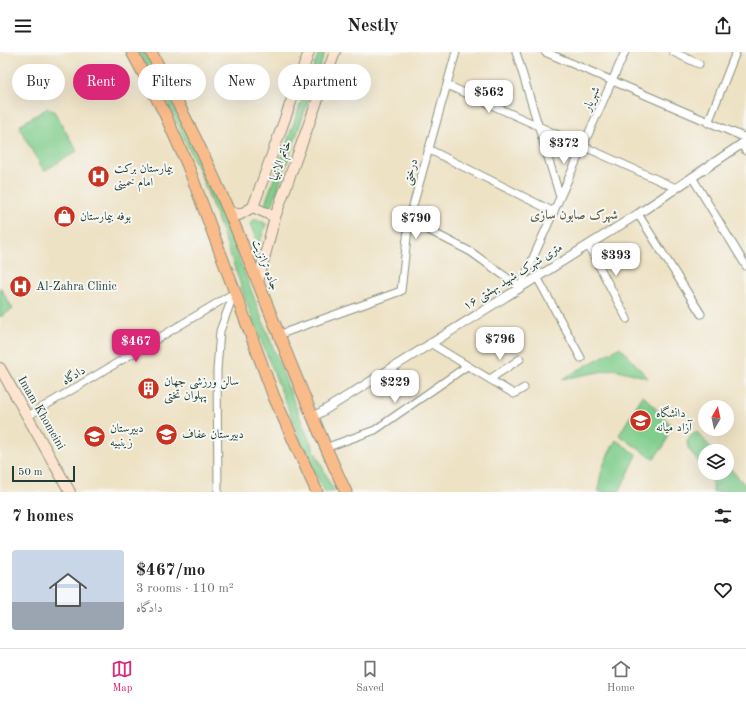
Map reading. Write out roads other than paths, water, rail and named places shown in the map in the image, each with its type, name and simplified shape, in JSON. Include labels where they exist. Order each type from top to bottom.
[{"type":"main road","points":[[132,52],[164,112],[188,166],[234,293],[274,397],[317,492]]},
{"type":"main road","name":"جاده ترانزیت","points":[[151,52],[182,109],[229,211],[312,418],[346,492]]},
{"type":"main road","name":"خاتم الانبیا","points":[[253,207],[309,52]]},
{"type":"main road","name":"خاتم الانبیا","points":[[258,282],[275,217],[336,52]]},
{"type":"main road","points":[[229,211],[239,215],[253,207],[275,217]]},
{"type":"main road","name":"Imam Khomeini","points":[[0,368],[3,380],[28,416],[70,492]]},
{"type":"street","name":"درختی","points":[[278,334],[401,291],[409,220],[456,52]]},
{"type":"street","points":[[516,52],[560,197]]},
{"type":"street","points":[[545,52],[708,123],[745,144]]},
{"type":"street","name":"شهریار","points":[[520,287],[625,52]]},
{"type":"street","points":[[673,52],[699,64]]},
{"type":"street","points":[[708,123],[736,52]]},
{"type":"street","points":[[447,85],[676,188]]},
{"type":"street","name":"۱۶ متری شهرک شهيد بهشتی","points":[[312,418],[638,214],[692,177],[745,144]]},
{"type":"street","points":[[428,149],[554,212]]},
{"type":"street","points":[[692,177],[746,266]]},
{"type":"street","points":[[638,214],[701,314]]},
{"type":"street","points":[[409,220],[471,252],[520,287]]},
{"type":"street","points":[[588,245],[627,319]]},
{"type":"street","points":[[536,277],[581,358]]},
{"type":"street","name":"دادگاه","points":[[28,416],[234,293]]},
{"type":"street","points":[[218,492],[217,370],[220,331],[234,293]]},
{"type":"street","points":[[430,344],[514,394],[524,388]]},
{"type":"street","points":[[490,379],[520,359]]},
{"type":"street","points":[[325,448],[375,430],[467,366]]},
{"type":"place","name":"بیمارستان برکت امام خمینی","points":[[99,176]]},
{"type":"place","name":"بوفه بیمارستان","points":[[64,217]]},
{"type":"place","name":"Al-Zahra Clinic","points":[[21,287]]},
{"type":"place","name":"سالن ورزشی جهان پهلوان تختی","points":[[148,389]]},
{"type":"place","name":"دانشگاه آزاد میانه","points":[[640,421]]},
{"type":"place","name":"دبیرستان عفاف","points":[[166,435]]},
{"type":"place","name":"دبیرستان زینبیه","points":[[94,436]]},
{"type":"district","name":"شهرک صابون سازی","points":[[574,215]]}]
